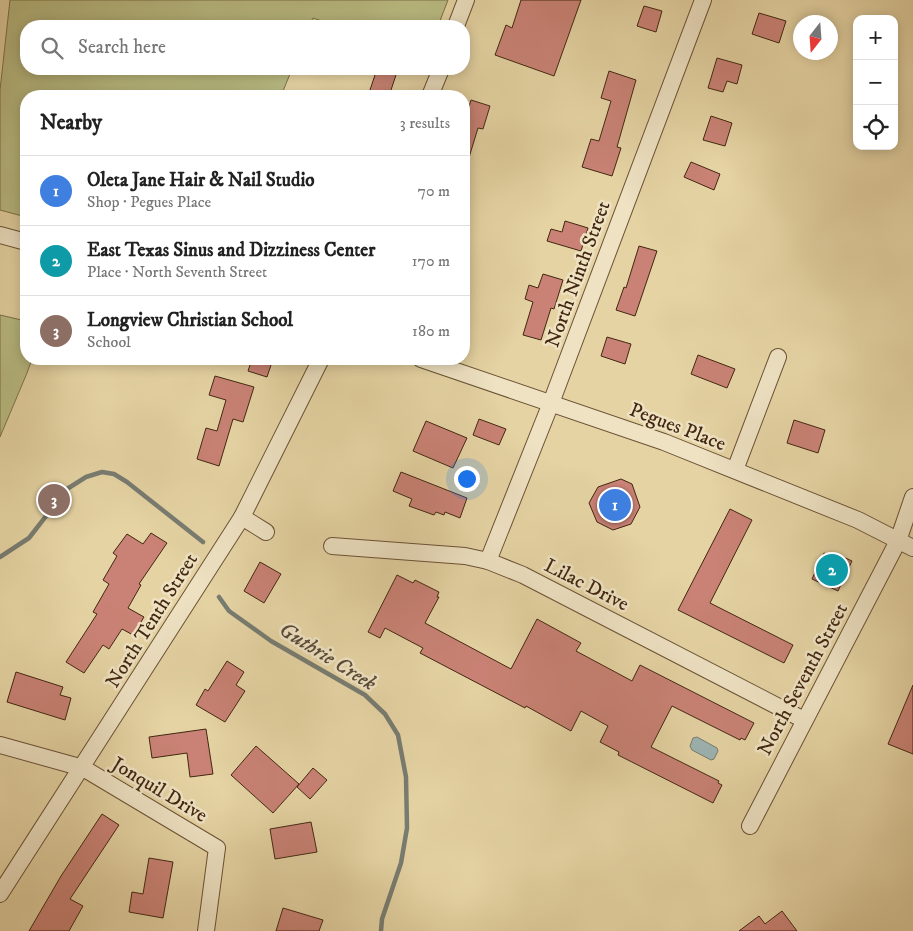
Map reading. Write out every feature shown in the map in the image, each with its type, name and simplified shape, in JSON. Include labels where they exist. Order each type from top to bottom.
[{"type":"street","points":[[458,20],[466,0]]},
{"type":"street","name":"North Ninth Street","points":[[488,561],[551,403],[703,0]]},
{"type":"street","points":[[432,90],[438,75]]},
{"type":"street","points":[[0,235],[20,240]]},
{"type":"street","points":[[734,470],[778,357]]},
{"type":"street","name":"North Tenth Street","points":[[0,894],[83,768],[242,518],[318,365]]},
{"type":"street","name":"Pegues Place","points":[[440,365],[664,442],[858,520],[906,544]]},
{"type":"street","name":"North Seventh Street","points":[[750,826],[804,720],[906,544],[913,497]]},
{"type":"street","points":[[242,518],[266,532]]},
{"type":"street","name":"Lilac Drive","points":[[332,546],[465,556],[488,561],[523,576],[804,720]]},
{"type":"street","name":"Jonquil Drive","points":[[0,746],[83,768],[217,848],[206,931]]},
{"type":"green space","points":[[10,0],[448,0],[440,20],[319,20],[313,18],[312,20],[20,20],[20,75],[290,75],[283,90],[20,90],[20,215],[0,210],[0,90]]},
{"type":"green space","points":[[0,315],[20,320],[20,365],[30,365],[0,437]]},
{"type":"water","points":[[697,737],[717,748],[718,751],[714,759],[711,760],[692,750],[690,746],[693,738]]},
{"type":"building","points":[[521,0],[581,0],[554,76],[495,55],[506,25],[512,28]]},
{"type":"building","points":[[644,6],[662,11],[656,32],[637,26]]},
{"type":"building","points":[[759,13],[786,21],[779,43],[752,34]]},
{"type":"building","points":[[717,58],[742,65],[737,84],[727,81],[723,92],[708,88]]},
{"type":"building","points":[[609,71],[636,80],[617,147],[621,148],[612,176],[582,167],[591,139],[599,141],[611,101],[601,98]]},
{"type":"building","points":[[375,75],[396,75],[391,90],[370,90]]},
{"type":"building","points":[[471,100],[490,106],[483,129],[478,128],[470,154]]},
{"type":"building","points":[[711,116],[732,123],[725,146],[703,140]]},
{"type":"building","points":[[691,162],[720,174],[714,190],[684,177]]},
{"type":"building","points":[[565,221],[588,228],[581,251],[547,241],[551,229],[562,232]]},
{"type":"building","points":[[639,246],[657,251],[635,316],[616,310],[624,287],[626,288]]},
{"type":"building","points":[[543,274],[563,280],[554,309],[551,308],[541,340],[523,335],[533,302],[525,299],[529,285],[538,288]]},
{"type":"building","points":[[607,337],[631,344],[625,364],[601,356]]},
{"type":"building","points":[[698,355],[735,369],[727,388],[691,374]]},
{"type":"building","points":[[250,365],[271,365],[267,377],[248,371]]},
{"type":"building","points":[[215,376],[254,387],[243,422],[233,419],[219,466],[197,459],[206,428],[217,431],[226,400],[209,395]]},
{"type":"building","points":[[479,419],[506,429],[499,445],[473,435]]},
{"type":"building","points":[[794,420],[825,430],[818,453],[787,443]]},
{"type":"building","points":[[426,421],[467,438],[453,468],[413,451]]},
{"type":"building","points":[[401,472],[467,498],[460,518],[445,512],[444,515],[436,512],[434,515],[409,506],[412,499],[393,491]]},
{"type":"building","points":[[621,479],[632,484],[640,507],[631,524],[613,530],[597,522],[589,503],[598,487]]},
{"type":"building","points":[[730,509],[752,520],[710,603],[793,645],[784,663],[678,610]]},
{"type":"building","points":[[151,533],[167,543],[139,584],[141,585],[128,608],[144,617],[133,635],[122,629],[109,649],[103,645],[84,673],[66,662],[97,614],[93,612],[109,584],[103,580],[117,556],[113,553],[127,534],[143,544]]},
{"type":"building","points":[[824,553],[833,557],[834,553],[852,561],[838,591],[812,579]]},
{"type":"building","points":[[260,562],[281,574],[264,603],[244,591]]},
{"type":"building","points":[[397,575],[413,583],[415,580],[439,592],[437,597],[439,597],[425,623],[511,669],[537,619],[581,643],[576,651],[632,681],[640,665],[754,723],[745,740],[741,738],[740,740],[672,706],[651,747],[719,781],[718,783],[722,785],[713,803],[618,755],[619,752],[600,742],[608,726],[581,711],[571,731],[526,706],[525,708],[420,653],[423,648],[385,628],[380,638],[368,632]]},
{"type":"building","points":[[227,661],[244,672],[236,685],[245,691],[225,722],[196,705],[205,689],[208,691]]},
{"type":"building","points":[[16,672],[63,687],[60,695],[71,698],[65,720],[7,702]]},
{"type":"building","points":[[913,685],[913,754],[888,744]]},
{"type":"building","points":[[206,729],[213,774],[190,777],[187,753],[152,758],[149,737]]},
{"type":"building","points":[[256,746],[299,784],[273,813],[231,775]]},
{"type":"building","points":[[313,768],[327,780],[310,799],[297,787]]},
{"type":"building","points":[[102,814],[119,825],[70,899],[83,906],[69,931],[29,931],[61,876]]},
{"type":"building","points":[[311,822],[317,852],[275,859],[270,829]]},
{"type":"building","points":[[149,858],[173,862],[163,918],[129,912],[132,892],[143,894]]},
{"type":"building","points":[[283,908],[323,920],[319,931],[276,931]]},
{"type":"building","points":[[782,911],[797,931],[739,931],[759,916],[765,924]]},
{"type":"waterway","points":[[0,557],[29,538],[67,489],[86,477],[102,472],[114,474],[127,482],[203,542]]},
{"type":"waterway","name":"Guthrie Creek","points":[[219,597],[229,611],[271,641],[365,695],[385,714],[398,735],[406,777],[407,828],[401,863],[382,919],[381,931]]},
{"type":"place","name":"Longview Christian School","points":[[54,500]]},
{"type":"place","name":"Oleta Jane Hair & Nail Studio","points":[[615,505]]},
{"type":"place","name":"East Texas Sinus and Dizziness Center","points":[[832,570]]}]
